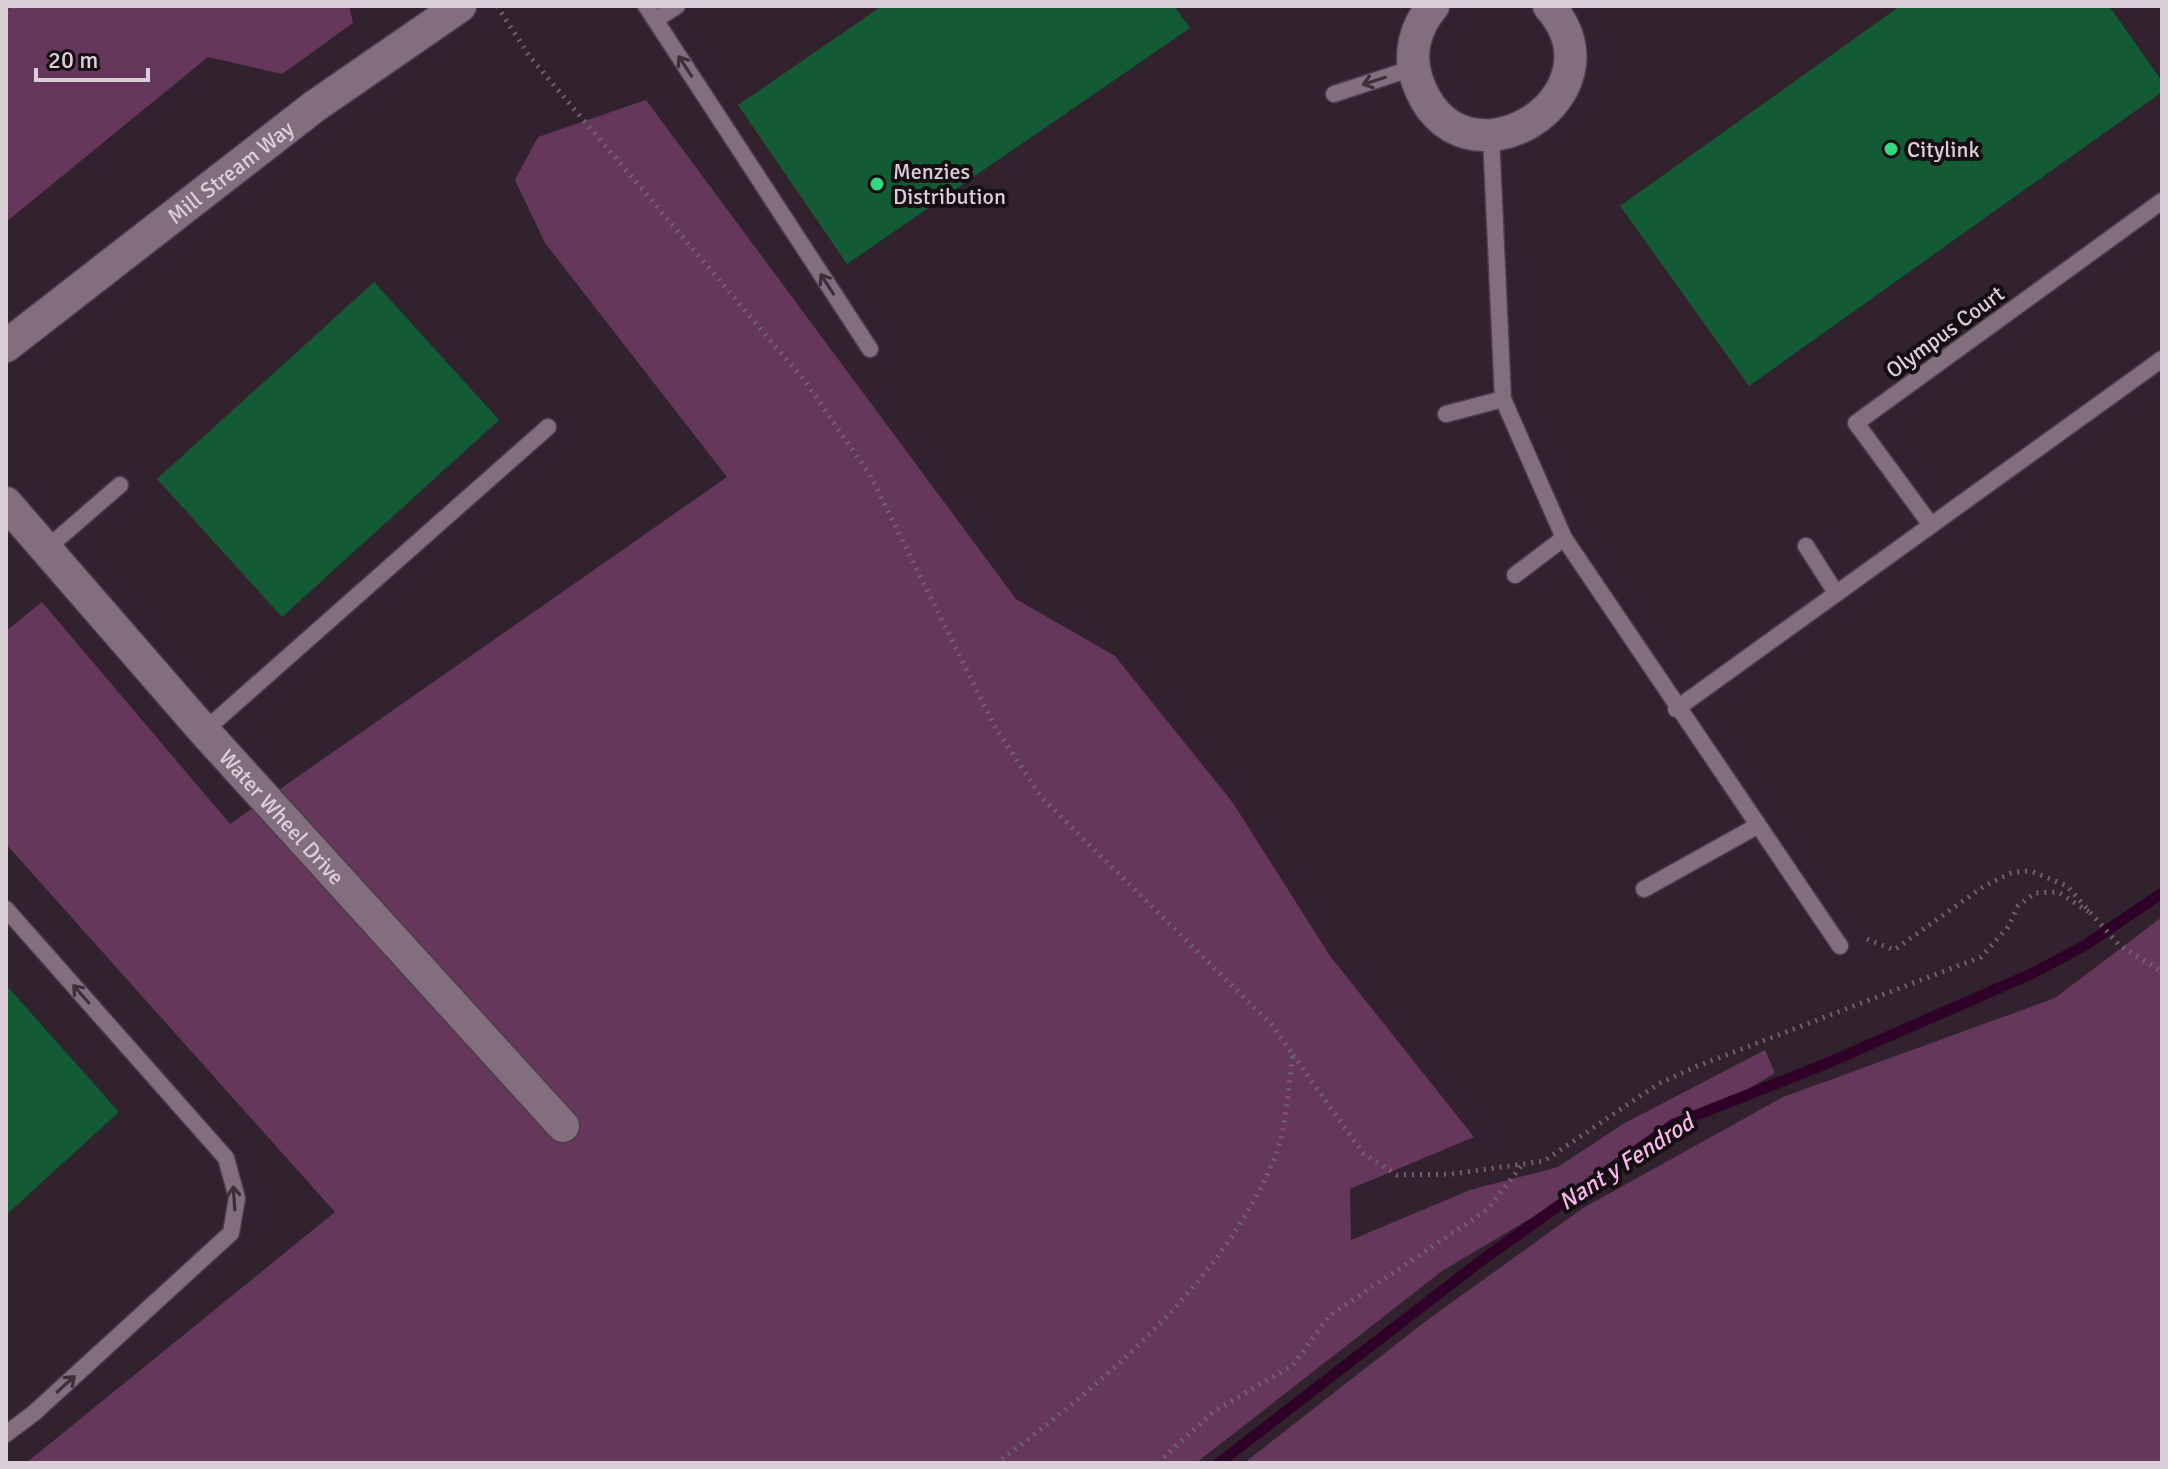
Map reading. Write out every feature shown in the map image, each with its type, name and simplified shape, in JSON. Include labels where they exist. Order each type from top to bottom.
[{"type":"street","name":"Mill Stream Way","points":[[6,346],[315,106],[460,6]]},
{"type":"street","points":[[1433,6],[1423,18],[1414,41],[1413,68],[1422,95],[1439,117],[1464,131],[1491,136],[1519,130],[1542,117],[1563,87],[1568,69],[1567,42],[1549,6]]},
{"type":"street","name":"Water Wheel Drive","points":[[6,503],[204,731],[563,1126]]},
{"type":"lane","points":[[677,6],[651,13],[870,349]]},
{"type":"lane","points":[[1334,94],[1413,68]]},
{"type":"lane","points":[[1491,136],[1501,283],[1503,399],[1564,538],[1676,709],[1840,946]]},
{"type":"lane","name":"Olympus Court","points":[[1931,525],[1856,423],[2162,201]]},
{"type":"lane","points":[[1676,709],[2162,359]]},
{"type":"lane","points":[[1446,414],[1503,399]]},
{"type":"lane","points":[[204,731],[548,427]]},
{"type":"lane","points":[[46,549],[120,485]]},
{"type":"lane","points":[[1515,575],[1564,538]]},
{"type":"lane","points":[[1806,546],[1836,593]]},
{"type":"lane","points":[[1644,889],[1757,826]]},
{"type":"lane","points":[[6,909],[226,1158],[237,1198],[231,1233],[34,1413],[6,1434]]},
{"type":"path","points":[[6,13],[13,6]]},
{"type":"path","points":[[497,6],[530,57],[804,380],[870,475],[996,729],[1043,799],[1272,1025],[1363,1153],[1397,1175],[1452,1174],[1544,1161],[1658,1084],[1981,957],[2008,927],[2018,906],[2035,893],[2058,892],[2089,912]]},
{"type":"path","points":[[1840,946],[1860,936],[1894,950],[1984,886],[2013,872],[2031,871],[2067,886],[2119,945],[2162,972]]},
{"type":"path","points":[[997,1463],[1055,1419],[1171,1311],[1237,1233],[1276,1154],[1293,1055]]},
{"type":"path","points":[[1158,1463],[1213,1412],[1293,1365],[1329,1316],[1488,1209],[1523,1164]]},
{"type":"shaded area","points":[[6,6],[349,6],[353,23],[282,74],[208,57],[6,222]]},
{"type":"shaded area","points":[[646,100],[1016,599],[1115,656],[1233,803],[1330,956],[1474,1137],[1350,1189],[1351,1240],[1470,1190],[1558,1167],[1623,1124],[1765,1050],[1775,1073],[1442,1271],[1196,1463],[26,1463],[335,1212],[6,844],[6,631],[42,602],[230,824],[727,477],[545,243],[515,180],[538,137]]},
{"type":"shaded area","points":[[2162,917],[2162,1463],[1244,1463],[1426,1321],[1583,1208],[1783,1097],[2055,998]]},
{"type":"building","name":"Menzies Distribution","points":[[882,6],[1174,6],[1190,28],[847,264],[738,105]]},
{"type":"building","name":"Citylink","points":[[1900,6],[2109,6],[2162,81],[2162,92],[1749,386],[1620,206]]},
{"type":"building","points":[[374,282],[499,420],[282,617],[157,479]]},
{"type":"building","points":[[6,985],[119,1112],[6,1215]]},
{"type":"waterway","name":"Nant y Fendrod","points":[[1219,1463],[1486,1257],[1674,1124],[1823,1065],[2031,974],[2084,946],[2162,893]]},
{"type":"place","name":"Citylink","points":[[1891,149]]},
{"type":"place","name":"Menzies Distribution","points":[[877,184]]}]
